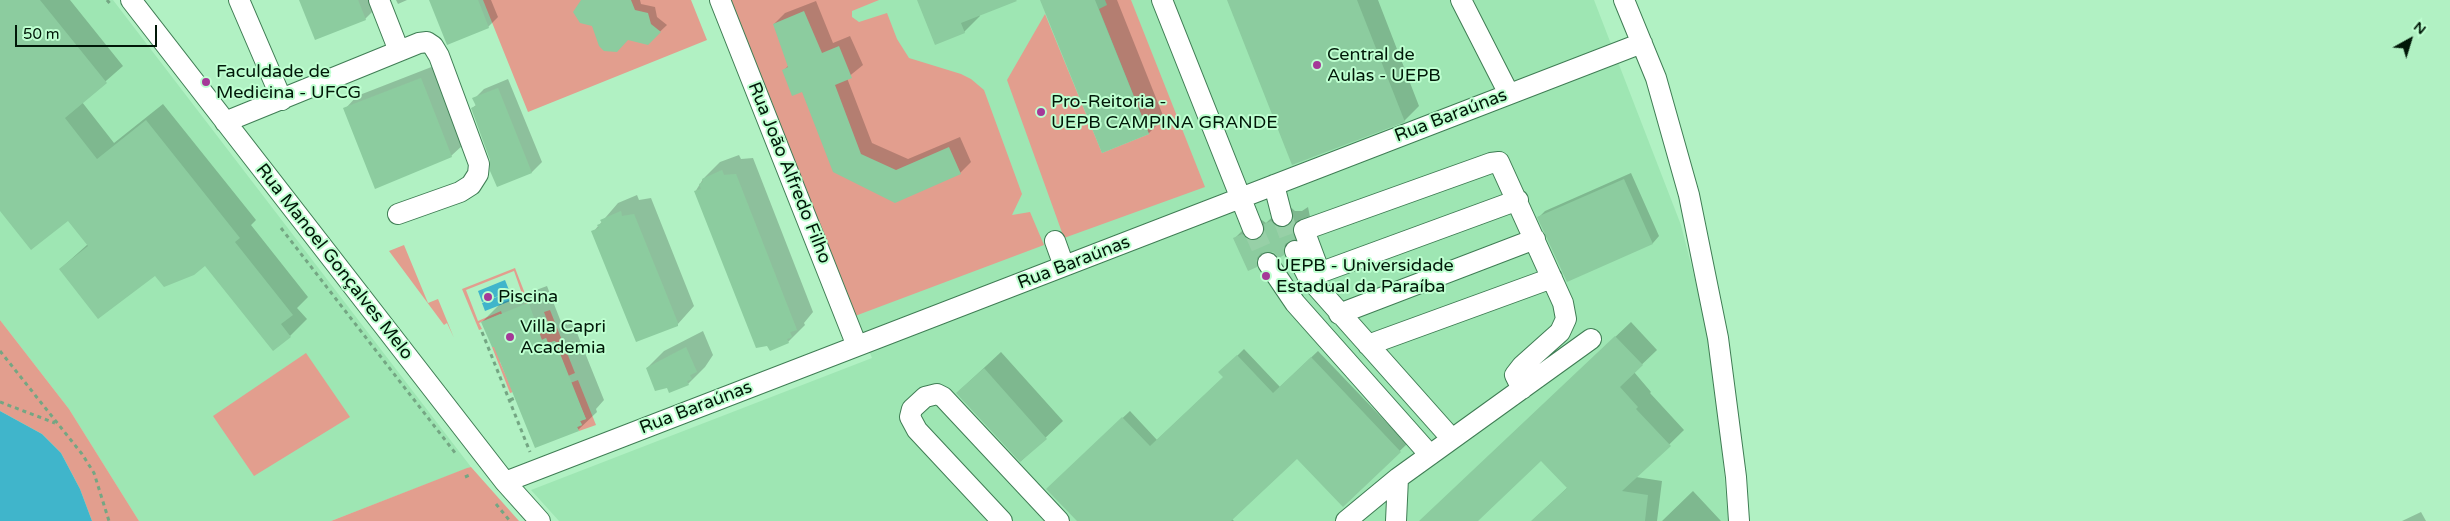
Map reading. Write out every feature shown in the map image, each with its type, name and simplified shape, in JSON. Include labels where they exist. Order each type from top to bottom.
[{"type":"street","name":"Rua Manoel Gonçalves Melo","points":[[131,0],[505,482],[540,521]]},
{"type":"street","points":[[239,0],[282,100]]},
{"type":"street","points":[[379,0],[399,51]]},
{"type":"street","name":"Rua João Alfredo Filho","points":[[720,0],[857,346]]},
{"type":"street","points":[[1162,0],[1239,198],[1253,229]]},
{"type":"street","points":[[1461,0],[1509,94]]},
{"type":"street","points":[[1624,0],[1656,78],[1689,195],[1718,338],[1736,477],[1739,521]]},
{"type":"street","points":[[225,122],[419,43],[427,42],[433,46],[439,56],[479,164],[478,174],[471,185],[460,192],[398,214]]},
{"type":"street","name":"Rua Baraúnas","points":[[505,482],[1642,43]]},
{"type":"street","points":[[1314,275],[1304,230],[1497,161],[1502,163],[1563,303],[1566,319],[1560,332],[1522,366],[1515,375],[1522,389]]},
{"type":"street","points":[[1274,185],[1282,216]]},
{"type":"street","points":[[1314,275],[1518,200]]},
{"type":"street","points":[[1339,314],[1535,240]]},
{"type":"street","points":[[1055,241],[1064,266]]},
{"type":"street","points":[[1430,455],[1295,303],[1269,266],[1296,253],[1314,275],[1339,314],[1452,439]]},
{"type":"street","points":[[1368,345],[1552,278]]},
{"type":"street","points":[[1346,521],[1398,478],[1591,339]]},
{"type":"street","points":[[1002,521],[917,430],[910,417],[912,409],[925,397],[937,394],[943,397],[1059,521]]},
{"type":"street","points":[[1396,521],[1398,478]]},
{"type":"path","points":[[482,332],[532,457]]},
{"type":"path","points":[[0,350],[82,454],[94,474],[109,521]]},
{"type":"path","points":[[510,400],[515,398]]},
{"type":"path","points":[[0,402],[57,424]]},
{"type":"path","points":[[465,477],[472,474]]},
{"type":"shaded area","points":[[0,0],[113,0],[471,467],[331,521],[139,521],[69,409],[0,320]]},
{"type":"shaded area","points":[[483,0],[691,0],[707,40],[528,112]]},
{"type":"shaded area","name":"UEPB - Universidade Estadual da Paraíba","points":[[726,0],[1594,0],[1681,225],[1714,354],[1728,521],[559,521],[531,490],[872,358]]},
{"type":"shaded area","points":[[726,0],[879,0],[852,11],[852,17],[859,22],[887,13],[897,39],[909,58],[961,74],[971,79],[984,90],[1022,194],[1012,215],[1030,212],[1044,245],[855,316]]},
{"type":"shaded area","points":[[1105,0],[1131,0],[1205,187],[1064,238],[1007,80],[1045,14],[1102,153],[1149,134],[1099,9],[1107,5]]},
{"type":"shaded area","points":[[404,245],[428,303],[438,299],[454,338],[447,323],[444,325],[389,251]]},
{"type":"shaded area","points":[[515,268],[529,304],[526,305],[514,271],[466,290],[478,321],[501,311],[504,320],[500,314],[479,323],[482,329],[479,330],[462,289]]},
{"type":"shaded area","points":[[550,310],[575,373],[568,376],[555,341],[548,343],[546,338],[500,362],[513,392],[510,393],[492,347],[503,343],[505,347],[550,328],[544,312]]},
{"type":"shaded area","points":[[0,320],[69,409],[139,521],[92,521],[80,489],[61,453],[42,434],[0,411]]},
{"type":"shaded area","points":[[306,353],[350,417],[254,476],[213,416]]},
{"type":"shaded area","points":[[578,380],[596,425],[579,431],[577,427],[582,425],[580,421],[586,419],[570,383]]},
{"type":"shaded area","points":[[471,467],[519,521],[331,521],[467,468]]},
{"type":"water","name":"Piscina","points":[[505,280],[513,300],[485,311],[482,303],[504,294],[482,302],[478,291]]},
{"type":"water","points":[[0,411],[42,434],[61,453],[80,489],[92,521],[0,521]]},
{"type":"building","points":[[0,0],[40,0],[107,83],[65,118],[97,159],[146,120],[240,238],[235,242],[293,315],[281,324],[291,337],[273,351],[205,266],[194,275],[164,287],[155,276],[98,319],[59,269],[88,246],[68,221],[31,250],[0,211]]},
{"type":"building","points":[[299,0],[358,0],[366,20],[315,40]]},
{"type":"building","points":[[429,0],[478,0],[489,28],[447,45]]},
{"type":"building","points":[[581,0],[631,0],[635,10],[648,13],[651,24],[661,32],[648,45],[628,40],[617,52],[604,51],[599,46],[592,26],[580,23],[573,12]]},
{"type":"building","points":[[917,0],[1017,1],[961,23],[965,33],[935,45]]},
{"type":"building","points":[[1040,0],[1095,0],[1149,134],[1102,153]]},
{"type":"building","name":"Central de Aulas - UEPB","points":[[1227,0],[1357,0],[1405,122],[1292,165]]},
{"type":"building","points":[[804,11],[822,53],[839,46],[852,78],[835,85],[861,154],[896,170],[949,147],[961,174],[895,203],[833,172],[802,92],[792,96],[782,70],[788,67],[773,24]]},
{"type":"building","points":[[421,78],[452,157],[375,189],[343,108]]},
{"type":"building","points":[[498,88],[532,173],[497,187],[490,171],[490,160],[471,108],[476,106],[472,98]]},
{"type":"building","points":[[722,170],[724,175],[736,174],[797,330],[790,332],[792,337],[787,339],[789,343],[770,351],[767,346],[756,348],[694,191],[701,189],[699,184],[703,182],[702,179]]},
{"type":"building","points":[[1624,179],[1653,244],[1567,282],[1537,217]]},
{"type":"building","points":[[621,211],[622,216],[634,214],[678,323],[678,326],[636,342],[591,231],[599,228],[597,225],[602,223],[600,220]]},
{"type":"building","points":[[1271,221],[1279,228],[1285,227],[1292,222],[1295,239],[1285,244],[1284,255],[1279,258],[1273,252],[1261,253],[1257,258],[1257,267],[1248,271],[1233,238],[1242,234],[1251,241],[1258,240],[1265,231],[1264,224]]},
{"type":"building","points":[[529,304],[542,340],[546,338],[548,343],[555,341],[586,419],[580,421],[582,425],[577,427],[579,431],[535,448],[494,347],[492,347],[481,322]]},
{"type":"building","points":[[1615,336],[1643,365],[1620,387],[1638,407],[1636,409],[1671,446],[1622,491],[1648,495],[1645,521],[1531,521],[1567,488],[1541,461],[1478,521],[1419,521]]},
{"type":"building","points":[[686,347],[697,372],[690,375],[692,379],[687,381],[689,385],[669,393],[667,388],[655,391],[646,368]]},
{"type":"building","points":[[1237,355],[1273,393],[1311,357],[1401,452],[1343,507],[1297,459],[1231,521],[1077,521],[1046,489],[1122,417],[1150,446],[1223,377],[1218,372]]},
{"type":"building","points":[[984,368],[1047,439],[1020,462],[956,393]]},
{"type":"tunnel","points":[[1282,216],[1295,251]]},
{"type":"tunnel","points":[[1253,229],[1268,263]]},
{"type":"place","name":"Central de Aulas - UEPB","points":[[1317,65]]},
{"type":"place","name":"Faculdade de Medicina - UFCG","points":[[206,82]]},
{"type":"place","name":"Pro-Reitoria - UEPB CAMPINA GRANDE","points":[[1041,112]]},
{"type":"place","name":"UEPB - Universidade Estadual da Paraíba","points":[[1266,276]]},
{"type":"place","name":"Piscina","points":[[488,297]]},
{"type":"place","name":"Villa Capri Academia","points":[[510,337]]}]
